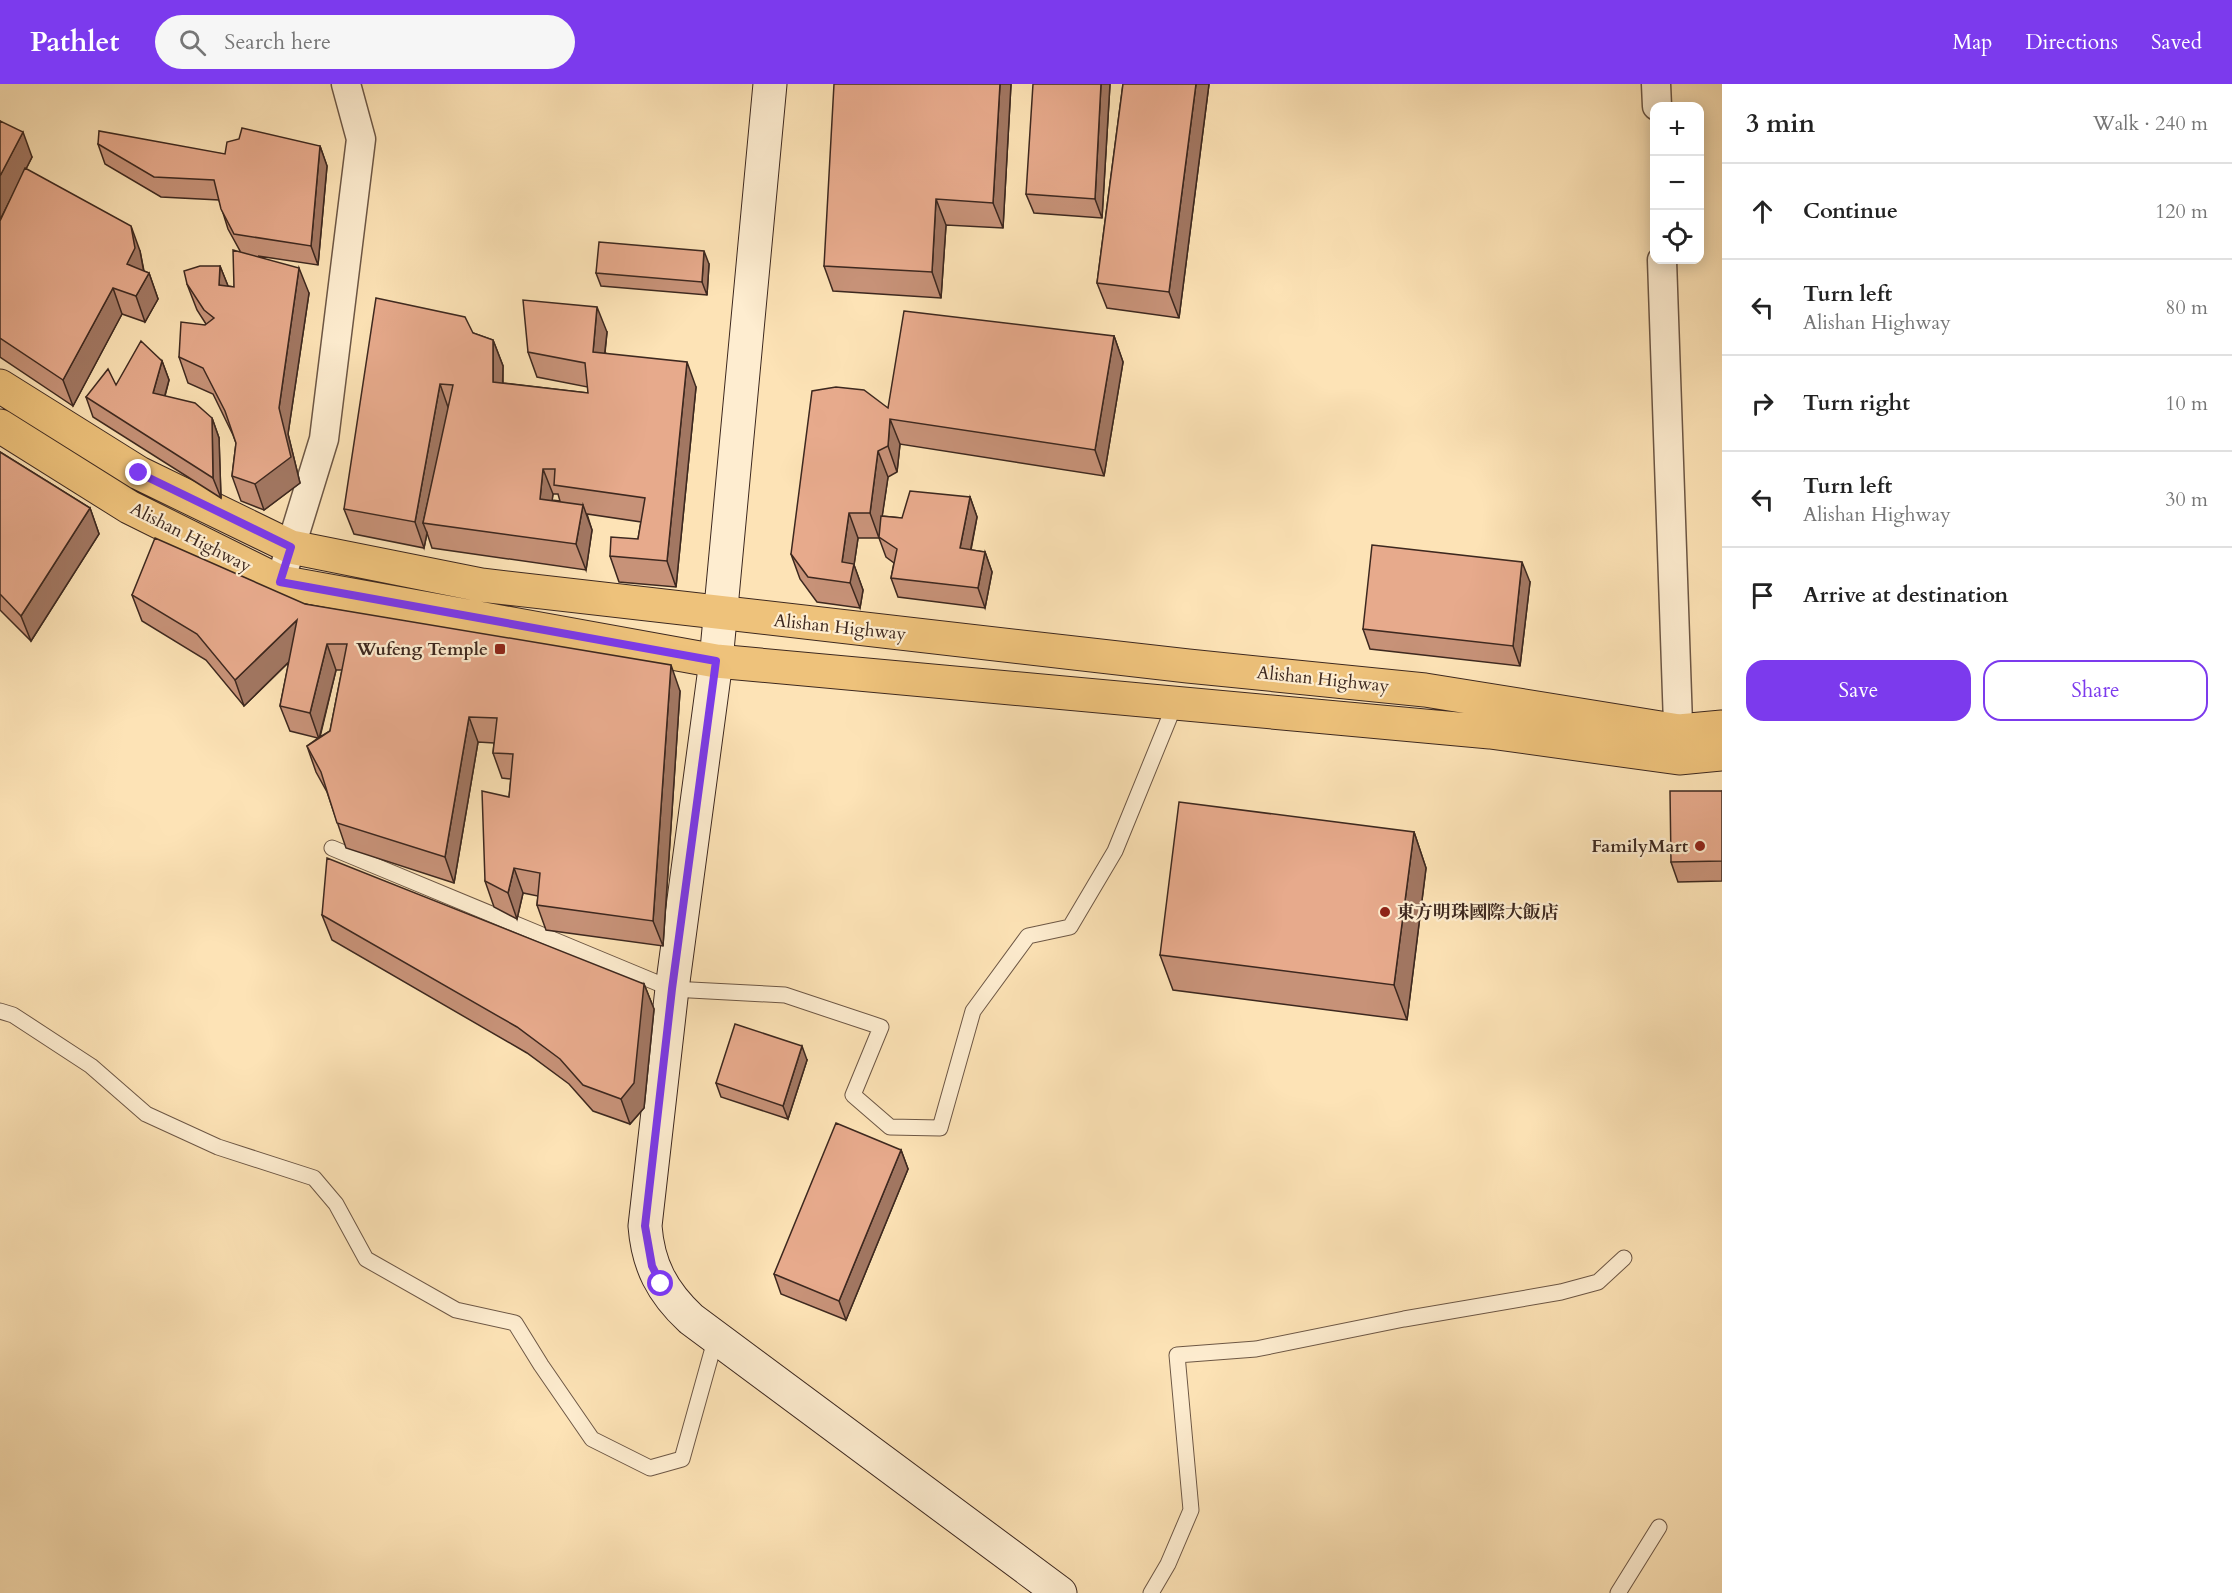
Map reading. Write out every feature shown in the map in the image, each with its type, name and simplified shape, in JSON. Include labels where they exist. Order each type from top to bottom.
[{"type":"main road","name":"Alishan Highway","points":[[0,386],[139,473],[291,547],[481,585],[1188,666],[1425,690],[1722,754]]},
{"type":"main road","name":"Alishan Highway","points":[[0,426],[129,507],[280,582],[716,661],[1490,732],[1679,745],[1722,727]]},
{"type":"street","points":[[280,582],[324,439],[361,139],[346,84]]},
{"type":"street","points":[[770,84],[716,661],[672,989],[645,1226],[647,1247],[661,1284],[674,1303],[716,1338],[1060,1593]]},
{"type":"street","points":[[1656,84],[1657,102]]},
{"type":"street","points":[[1662,264],[1679,745]]},
{"type":"lane","points":[[332,848],[672,989],[785,994],[881,1027],[853,1095],[890,1126],[939,1128],[973,1011],[1028,936],[1070,927],[1115,851],[1175,704]]},
{"type":"lane","points":[[0,1011],[13,1015],[91,1066],[146,1114],[218,1147],[314,1178],[336,1204],[366,1259],[456,1310],[515,1323],[592,1439],[650,1468],[682,1459],[716,1338]]},
{"type":"lane","points":[[1151,1593],[1168,1564],[1191,1510],[1177,1355],[1256,1348],[1404,1318],[1562,1292],[1598,1282],[1624,1258]]},
{"type":"lane","points":[[1618,1593],[1659,1527]]},
{"type":"building","points":[[834,84],[1000,84],[993,203],[936,199],[932,272],[824,266]]},
{"type":"building","points":[[1033,84],[1101,84],[1095,199],[1026,194]]},
{"type":"building","points":[[1123,84],[1196,84],[1169,292],[1097,283]]},
{"type":"building","points":[[0,121],[23,132],[0,176]]},
{"type":"building","points":[[242,128],[320,146],[311,246],[234,234],[221,209],[214,180],[154,177],[98,144],[99,131],[225,154],[227,142],[239,139]]},
{"type":"building","points":[[25,168],[131,226],[135,248],[127,264],[149,273],[136,296],[113,288],[63,380],[0,338],[0,221]]},
{"type":"building","points":[[599,242],[704,251],[702,282],[596,273]]},
{"type":"building","points":[[233,250],[299,268],[279,408],[291,457],[255,484],[232,476],[236,443],[225,411],[203,368],[179,357],[181,322],[205,325],[214,318],[204,310],[187,284],[184,271],[200,266],[220,266],[219,285],[234,287]]},
{"type":"building","points":[[376,298],[465,317],[473,333],[493,340],[493,382],[588,393],[585,363],[528,352],[523,300],[597,307],[593,352],[687,362],[667,561],[610,556],[611,537],[638,539],[645,498],[554,485],[555,469],[543,469],[540,499],[583,505],[576,544],[423,523],[453,385],[440,384],[415,522],[344,509]]},
{"type":"building","points":[[904,311],[1114,336],[1095,450],[890,419],[888,446],[878,451],[870,513],[849,513],[842,562],[854,564],[850,583],[808,577],[791,554],[812,391],[836,387],[864,390],[888,408]]},
{"type":"building","points":[[141,341],[162,361],[153,393],[195,403],[212,418],[213,478],[86,397],[108,369],[116,385]]},
{"type":"building","points":[[0,452],[90,508],[21,616],[0,594]]},
{"type":"building","points":[[910,491],[970,497],[960,548],[985,552],[978,588],[891,578],[897,549],[879,537],[881,516],[902,518]]},
{"type":"building","points":[[155,538],[305,604],[671,665],[653,921],[537,905],[540,873],[514,868],[508,893],[485,881],[482,791],[509,797],[513,754],[493,753],[497,718],[469,717],[445,857],[337,823],[321,772],[307,746],[330,731],[347,644],[327,644],[310,713],[280,706],[297,620],[235,680],[197,634],[132,595]]},
{"type":"building","points":[[1372,545],[1522,562],[1513,646],[1363,629]]},
{"type":"building","name":"FamilyMart","points":[[1670,791],[1722,791],[1722,861],[1671,862]]},
{"type":"building","points":[[1179,802],[1414,832],[1394,985],[1160,955]]},
{"type":"building","points":[[327,858],[644,984],[634,1083],[621,1099],[583,1085],[560,1059],[517,1027],[322,915]]},
{"type":"building","points":[[735,1024],[802,1046],[783,1106],[716,1083]]},
{"type":"building","points":[[836,1123],[901,1150],[839,1301],[774,1274]]},
{"type":"place","name":"Wufeng Temple","points":[[500,649]]},
{"type":"place","name":"FamilyMart","points":[[1700,846]]},
{"type":"place","name":"東方明珠國際大飯店","points":[[1385,912]]},
{"type":"route","points":[[139,473],[291,547],[280,582],[716,661],[672,989],[645,1226],[652,1266],[661,1284]]}]
